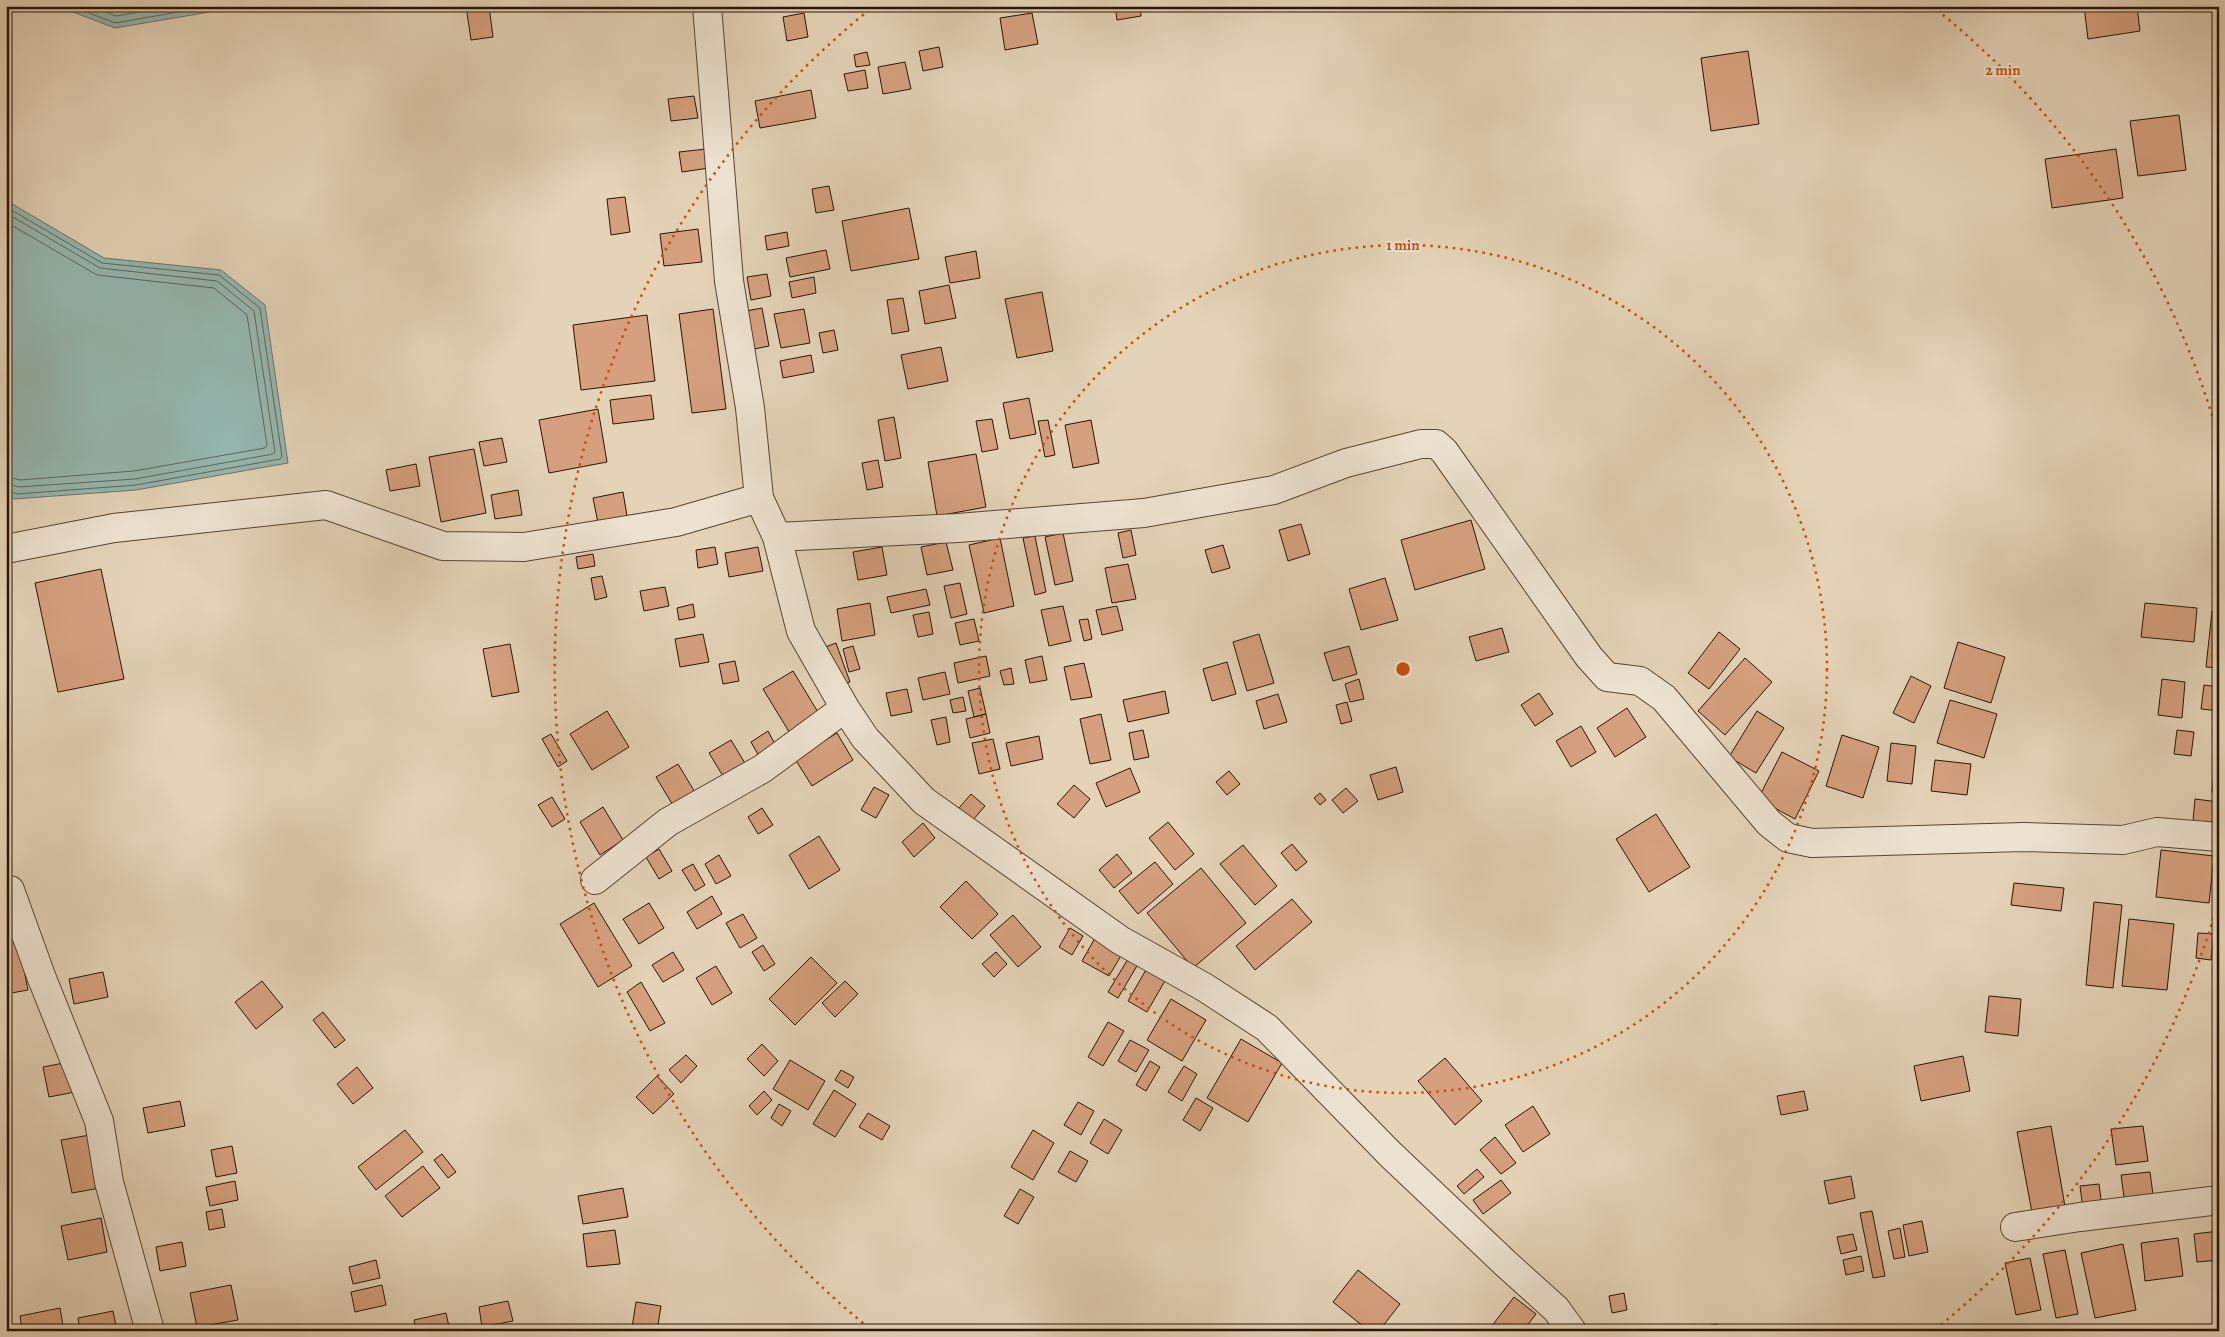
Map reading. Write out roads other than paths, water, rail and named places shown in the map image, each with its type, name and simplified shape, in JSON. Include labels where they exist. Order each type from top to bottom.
[{"type":"street","points":[[707,6],[729,281],[750,408],[759,498],[777,537],[801,631],[845,708],[865,738],[924,801],[1120,940],[1204,987],[1267,1028],[1390,1154],[1556,1309],[1572,1331]]},
{"type":"street","points":[[777,537],[958,528],[1144,513],[1274,490],[1346,463],[1421,444],[1436,444],[1444,451],[1589,657],[1607,677],[1640,681],[1664,698],[1769,823],[1788,838],[1812,843],[2024,837],[2123,840],[2157,832],[2219,838]]},
{"type":"street","points":[[6,549],[114,528],[326,505],[443,546],[524,548],[676,522],[759,498]]},
{"type":"street","points":[[594,880],[668,822],[762,769],[845,708]]},
{"type":"street","points":[[6,892],[10,890],[41,976],[99,1121],[109,1182],[150,1331]]},
{"type":"street","points":[[2015,1228],[2080,1217],[2219,1200]]},
{"type":"water","points":[[57,6],[225,6],[221,10],[115,28]]},
{"type":"water","points":[[9,202],[104,258],[221,270],[265,305],[288,463],[136,490],[14,499],[6,494],[6,203]]}]
